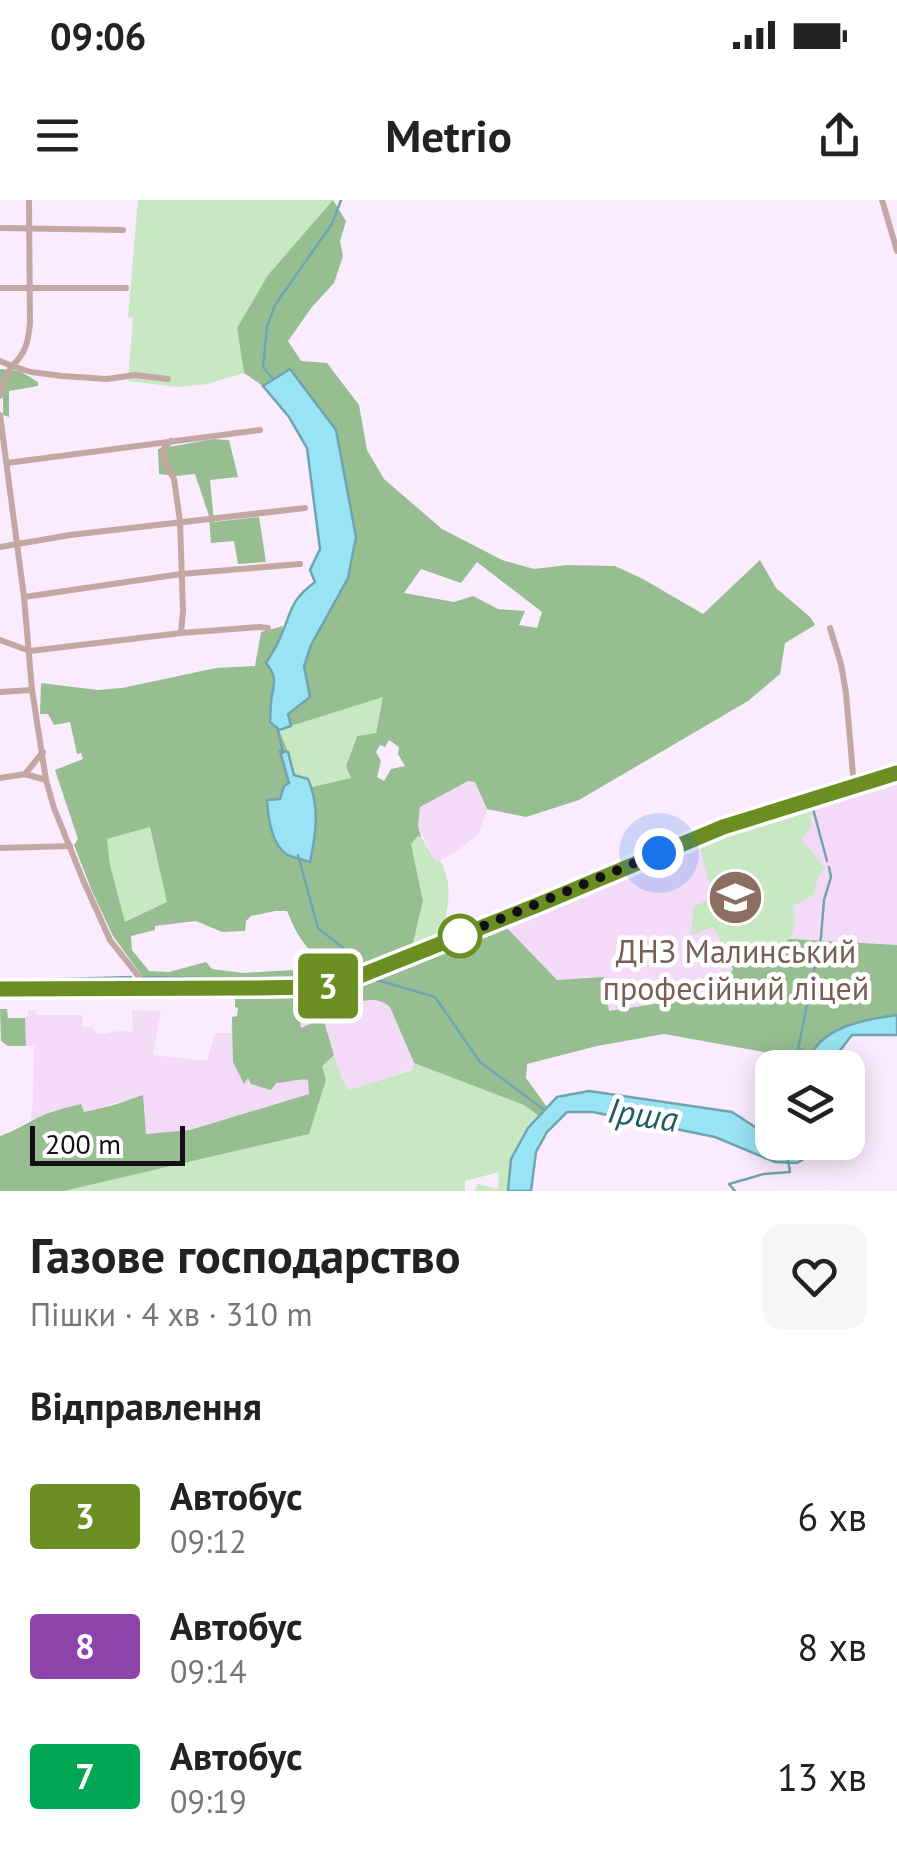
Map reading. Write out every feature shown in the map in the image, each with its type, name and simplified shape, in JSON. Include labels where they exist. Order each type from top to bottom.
[{"type":"street","points":[[0,396],[6,376],[25,351],[30,324],[29,200]]},
{"type":"street","points":[[882,200],[897,251]]},
{"type":"street","points":[[887,218],[897,216]]},
{"type":"street","points":[[0,228],[123,230]]},
{"type":"street","points":[[0,288],[126,288]]},
{"type":"street","points":[[0,361],[31,372],[62,376],[135,375],[168,379]]},
{"type":"street","points":[[0,414],[46,780],[110,940],[146,988]]},
{"type":"street","points":[[6,463],[260,430]]},
{"type":"street","points":[[171,441],[163,450],[174,479],[180,521],[182,633]]},
{"type":"street","points":[[0,547],[70,535],[305,508]]},
{"type":"street","points":[[24,597],[182,574],[300,564]]},
{"type":"street","points":[[0,640],[30,651],[182,633],[268,628]]},
{"type":"street","points":[[830,628],[846,692],[854,786]]},
{"type":"street","points":[[0,692],[32,690]]},
{"type":"street","points":[[25,774],[43,752]]},
{"type":"street","points":[[0,990],[315,987],[342,983],[723,827],[897,773]]},
{"type":"street","points":[[0,778],[25,774],[46,780]]},
{"type":"street","points":[[0,848],[70,846]]},
{"type":"shaded area","points":[[467,781],[475,782],[487,809],[479,834],[436,863],[418,826],[420,807]]},
{"type":"shaded area","name":"ДНЗ Малинський професійний ліцей","points":[[897,781],[897,945],[727,953],[734,992],[609,1011],[557,980],[506,927],[752,824]]},
{"type":"shaded area","points":[[316,997],[321,1020],[310,1094],[190,1130],[145,1134],[143,1096],[83,1112],[61,1111],[30,1123],[34,1046],[26,1046],[28,1011],[36,1010],[37,1015],[82,1015],[83,1027],[93,1027],[96,1033],[104,1034],[133,1032],[132,1010],[161,1011],[153,1055],[207,1061],[215,1033],[231,1033],[232,1017],[247,1016],[247,1000]]},
{"type":"shaded area","points":[[372,998],[390,1007],[414,1063],[412,1069],[348,1090],[324,1021],[327,1014]]},
{"type":"green space","points":[[138,200],[333,200],[268,275],[237,328],[244,373],[207,384],[177,387],[128,381],[133,318],[128,317]]},
{"type":"green space","points":[[333,200],[346,221],[340,241],[343,256],[334,283],[288,341],[301,361],[327,363],[359,405],[367,450],[384,479],[442,529],[502,560],[534,569],[615,566],[703,614],[760,560],[776,588],[815,625],[785,643],[780,674],[748,701],[579,800],[526,817],[487,809],[475,782],[468,781],[420,807],[421,837],[411,844],[423,901],[411,951],[329,979],[145,980],[113,936],[74,845],[78,839],[55,770],[83,759],[81,753],[77,754],[70,722],[54,725],[48,714],[40,714],[41,683],[98,690],[216,668],[255,666],[261,632],[283,626],[266,663],[274,684],[270,722],[279,730],[288,752],[281,751],[289,783],[283,786],[280,799],[274,801],[286,854],[310,861],[315,807],[312,787],[351,778],[346,766],[357,736],[376,733],[383,697],[291,726],[287,714],[310,697],[304,666],[311,645],[339,454],[336,430],[290,369],[263,386],[244,373],[237,328],[268,275]],"holes":[[[477,562],[542,612],[537,628],[519,625],[525,611],[498,609],[473,596],[454,602],[404,593],[421,569],[461,583]],[[389,740],[399,747],[398,754],[405,766],[391,769],[384,781],[377,777],[381,761],[376,752],[380,745],[385,747]],[[150,827],[167,902],[125,922],[107,839]],[[287,911],[312,952],[313,969],[243,973],[212,969],[206,962],[169,972],[149,971],[132,950],[131,936],[155,930],[155,926],[196,921],[222,932],[245,931],[251,916]]]},
{"type":"green space","points":[[0,369],[20,371],[38,382],[38,386],[9,391],[9,417],[3,415]]},
{"type":"green space","points":[[213,439],[229,440],[238,477],[210,480],[214,522],[259,517],[266,562],[238,564],[234,541],[211,543],[209,516],[195,474],[159,474],[158,449]]},
{"type":"green space","points":[[384,696],[376,733],[356,737],[346,766],[352,778],[312,787],[308,779],[294,775],[279,730]]},
{"type":"green space","points":[[805,806],[811,812],[811,827],[801,839],[825,868],[813,895],[793,906],[795,925],[790,939],[751,957],[726,952],[713,927],[692,935],[694,906],[713,898],[699,844]]},
{"type":"green space","points":[[150,827],[168,903],[125,923],[107,839]]},
{"type":"green space","points":[[418,836],[436,862],[440,860],[448,898],[442,937],[411,951],[423,901],[411,844]]},
{"type":"green space","points":[[506,927],[557,980],[604,977],[609,1011],[733,992],[729,976],[733,969],[726,952],[751,957],[790,939],[897,945],[897,1015],[844,1027],[821,1041],[815,1050],[755,1050],[664,1034],[527,1064],[526,1078],[547,1107],[539,1116],[524,1105],[414,1063],[390,1007],[375,1000],[359,1002],[327,1014],[324,1021],[334,1055],[322,1066],[326,1080],[309,1134],[64,1191],[0,1191],[0,1136],[54,1111],[81,1104],[84,1112],[143,1095],[146,1134],[190,1130],[309,1094],[308,1080],[276,1083],[271,1090],[251,1084],[248,1078],[244,1084],[233,1062],[232,1017],[237,1016],[235,999],[296,998],[298,1013],[306,1019],[300,1023],[301,1028],[319,1020],[314,1008],[316,997]]},
{"type":"green space","points":[[0,1009],[7,1009],[8,1018],[25,1018],[26,1046],[8,1046],[1,1041]]},
{"type":"green space","points":[[334,1055],[348,1090],[412,1070],[414,1063],[524,1105],[539,1116],[516,1150],[508,1191],[474,1191],[478,1184],[498,1189],[499,1172],[465,1181],[465,1191],[64,1191],[309,1134],[326,1080],[321,1066]]},
{"type":"water","points":[[290,369],[336,430],[356,537],[348,578],[311,645],[304,666],[310,697],[288,714],[291,726],[279,730],[270,722],[274,678],[266,663],[295,602],[315,582],[310,570],[320,549],[307,448],[289,417],[263,386]]},
{"type":"water","points":[[280,751],[288,752],[294,775],[308,779],[312,789],[316,820],[310,862],[286,854],[271,829],[267,800],[280,799],[289,783]]},
{"type":"water","points":[[897,1015],[897,1035],[852,1035],[840,1050],[815,1050],[832,1033],[858,1022]]},
{"type":"water","name":"Ірша","points":[[589,1091],[732,1112],[755,1127],[755,1154],[715,1137],[593,1112],[567,1112],[547,1132],[536,1152],[531,1191],[508,1191],[511,1159],[528,1128],[557,1097]]},
{"type":"water","name":"Ірша","points":[[770,1160],[802,1160],[797,1163]]},
{"type":"waterway","points":[[273,379],[263,367],[267,327],[275,305],[332,224],[341,200]]},
{"type":"waterway","points":[[277,727],[283,753]]},
{"type":"waterway","points":[[812,805],[827,861]]},
{"type":"waterway","points":[[298,855],[318,928],[364,970]]},
{"type":"waterway","points":[[801,1050],[798,1049],[831,877],[829,867]]},
{"type":"waterway","points":[[33,980],[131,977]]},
{"type":"waterway","points":[[143,977],[205,978]]},
{"type":"waterway","points":[[213,978],[311,979]]},
{"type":"waterway","points":[[367,980],[435,997],[480,1062],[543,1109]]},
{"type":"waterway","points":[[735,1191],[729,1184],[764,1174],[790,1172],[788,1160]]},
{"type":"bus line","name":"3","points":[[0,989],[315,987],[342,983],[723,827],[897,773]]},
{"type":"place","name":"ДНЗ Малинський професійний ліцей","points":[[736,897]]},
{"type":"route","points":[[460,936],[447,941],[659,853]]}]
